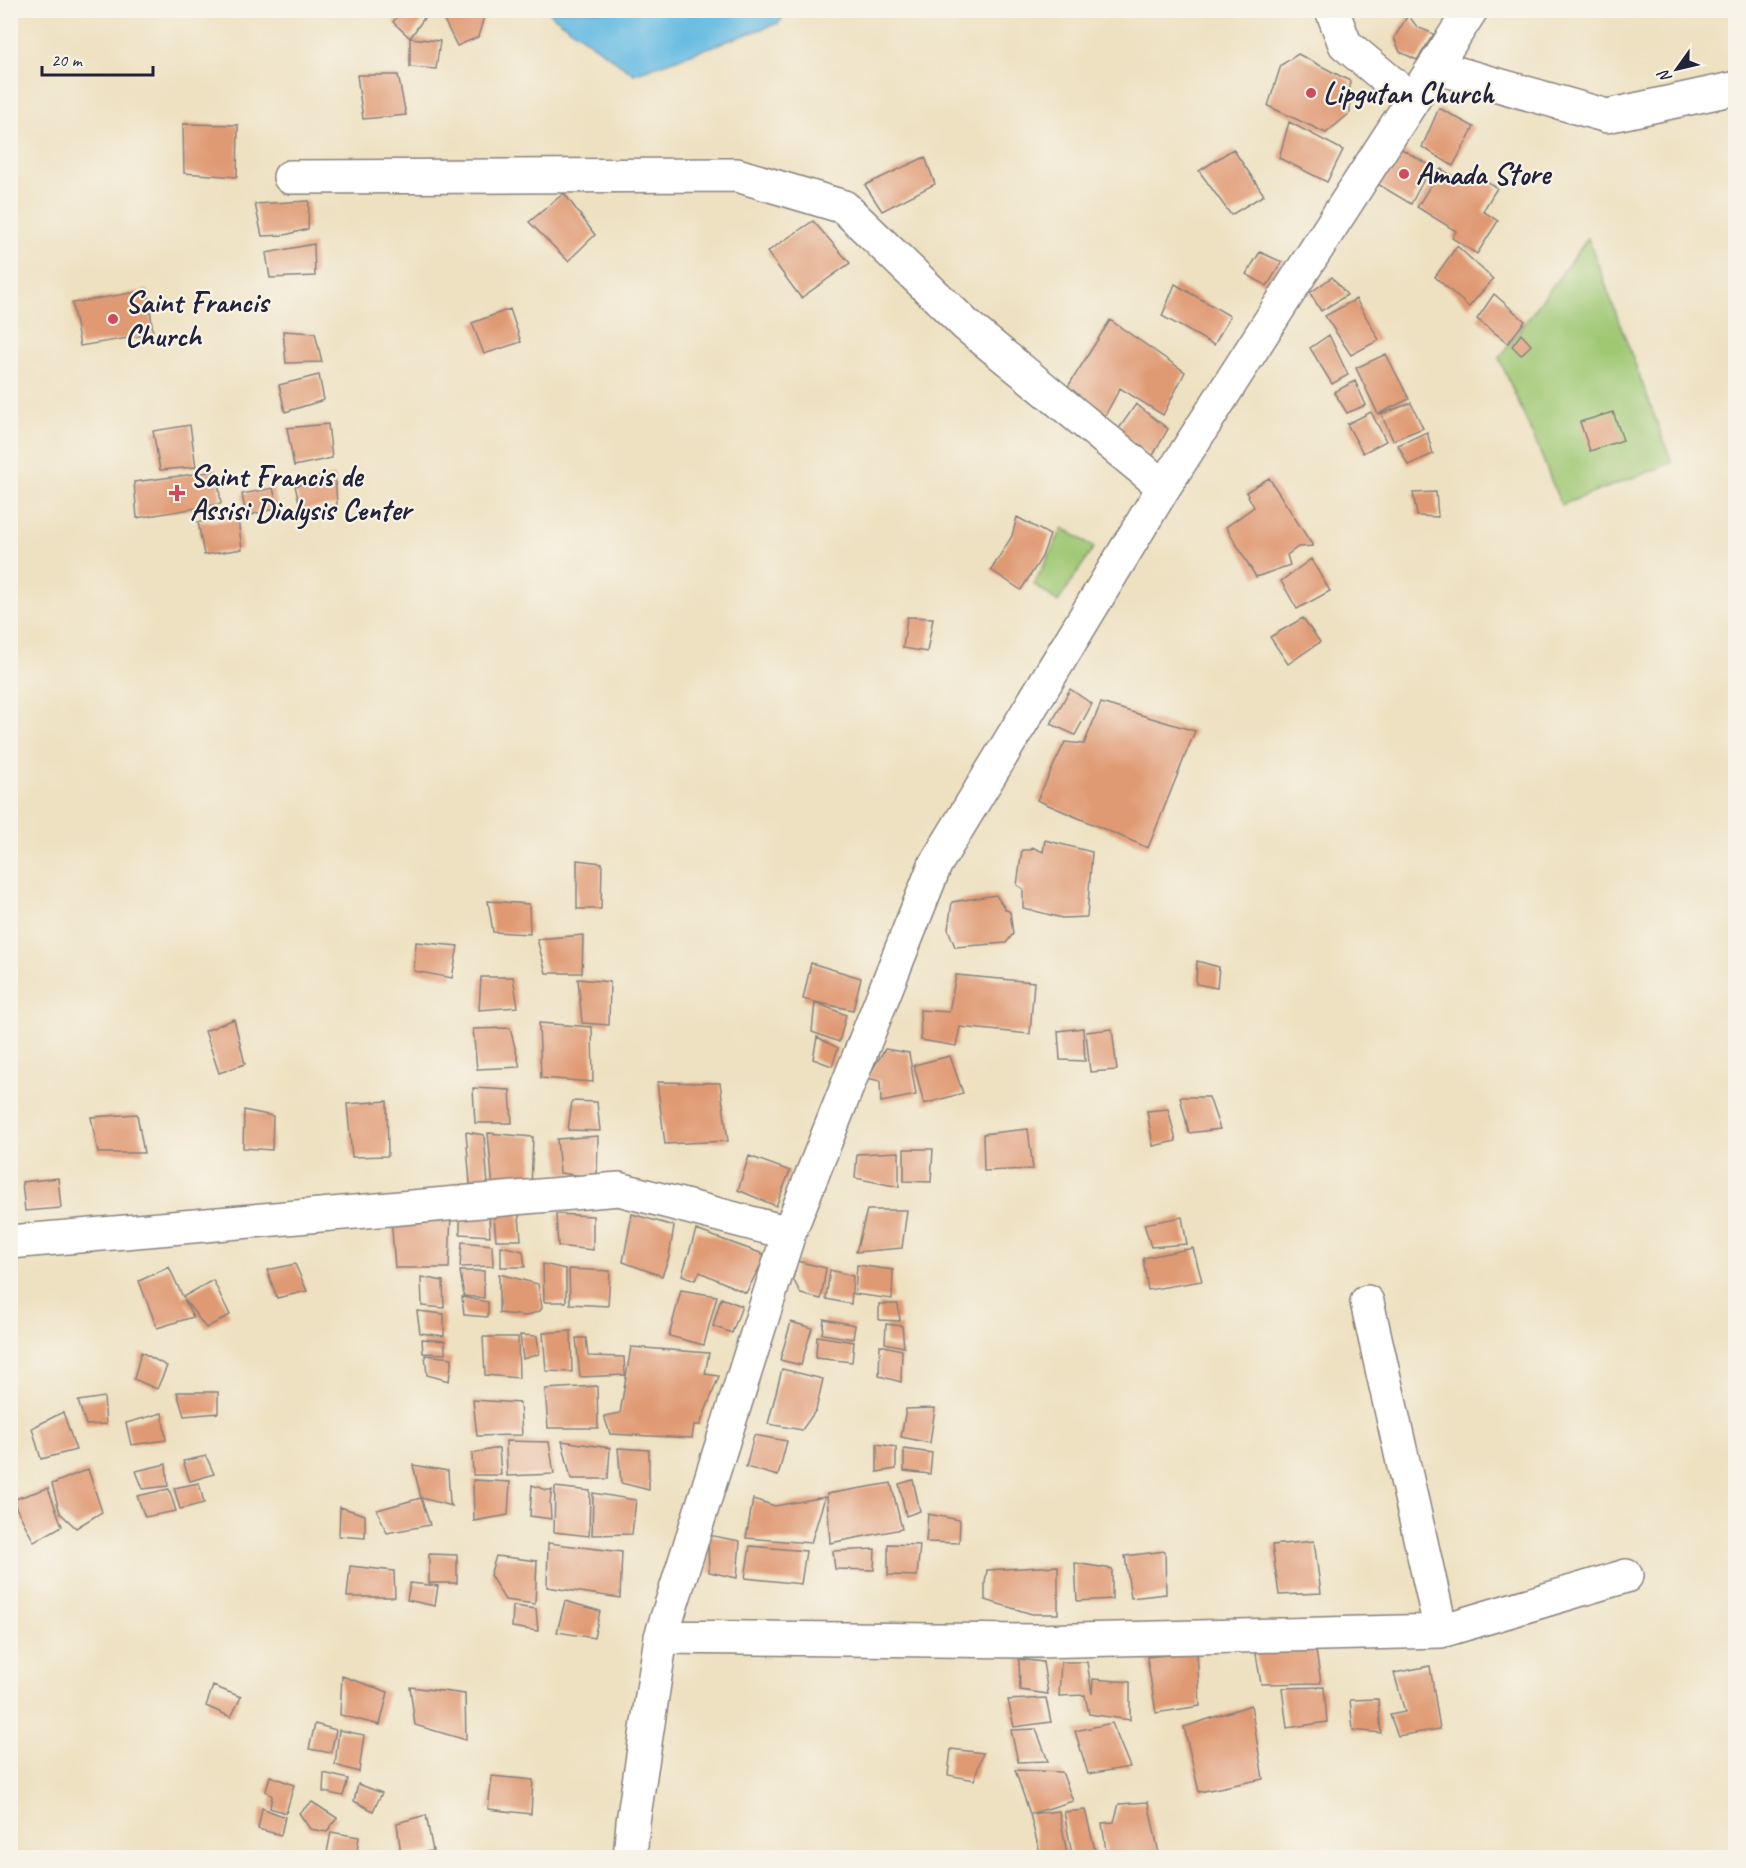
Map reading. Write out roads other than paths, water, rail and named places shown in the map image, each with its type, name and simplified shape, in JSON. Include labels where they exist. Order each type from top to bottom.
[{"type":"street","points":[[1332,10],[1345,44],[1412,100]]},
{"type":"street","points":[[630,1857],[633,1822],[661,1637],[789,1233],[935,865],[1164,487],[1471,10]]},
{"type":"street","points":[[1435,67],[1606,116],[1736,88]]},
{"type":"street","points":[[290,177],[737,175],[844,207],[966,325],[1164,487]]},
{"type":"street","points":[[10,1242],[619,1189],[789,1233]]},
{"type":"street","points":[[1367,1302],[1441,1631]]},
{"type":"street","points":[[661,1637],[1035,1641],[1441,1631],[1626,1576]]},
{"type":"water","points":[[549,11],[787,11],[779,23],[634,74]]},
{"type":"place","name":"Lipgutan Church","points":[[1311,93]]},
{"type":"place","name":"Amada Store","points":[[1404,174]]},
{"type":"place","name":"Saint Francis Church","points":[[113,319]]},
{"type":"place","name":"Saint Francis de Assisi Dialysis Center","points":[[177,493]]}]
